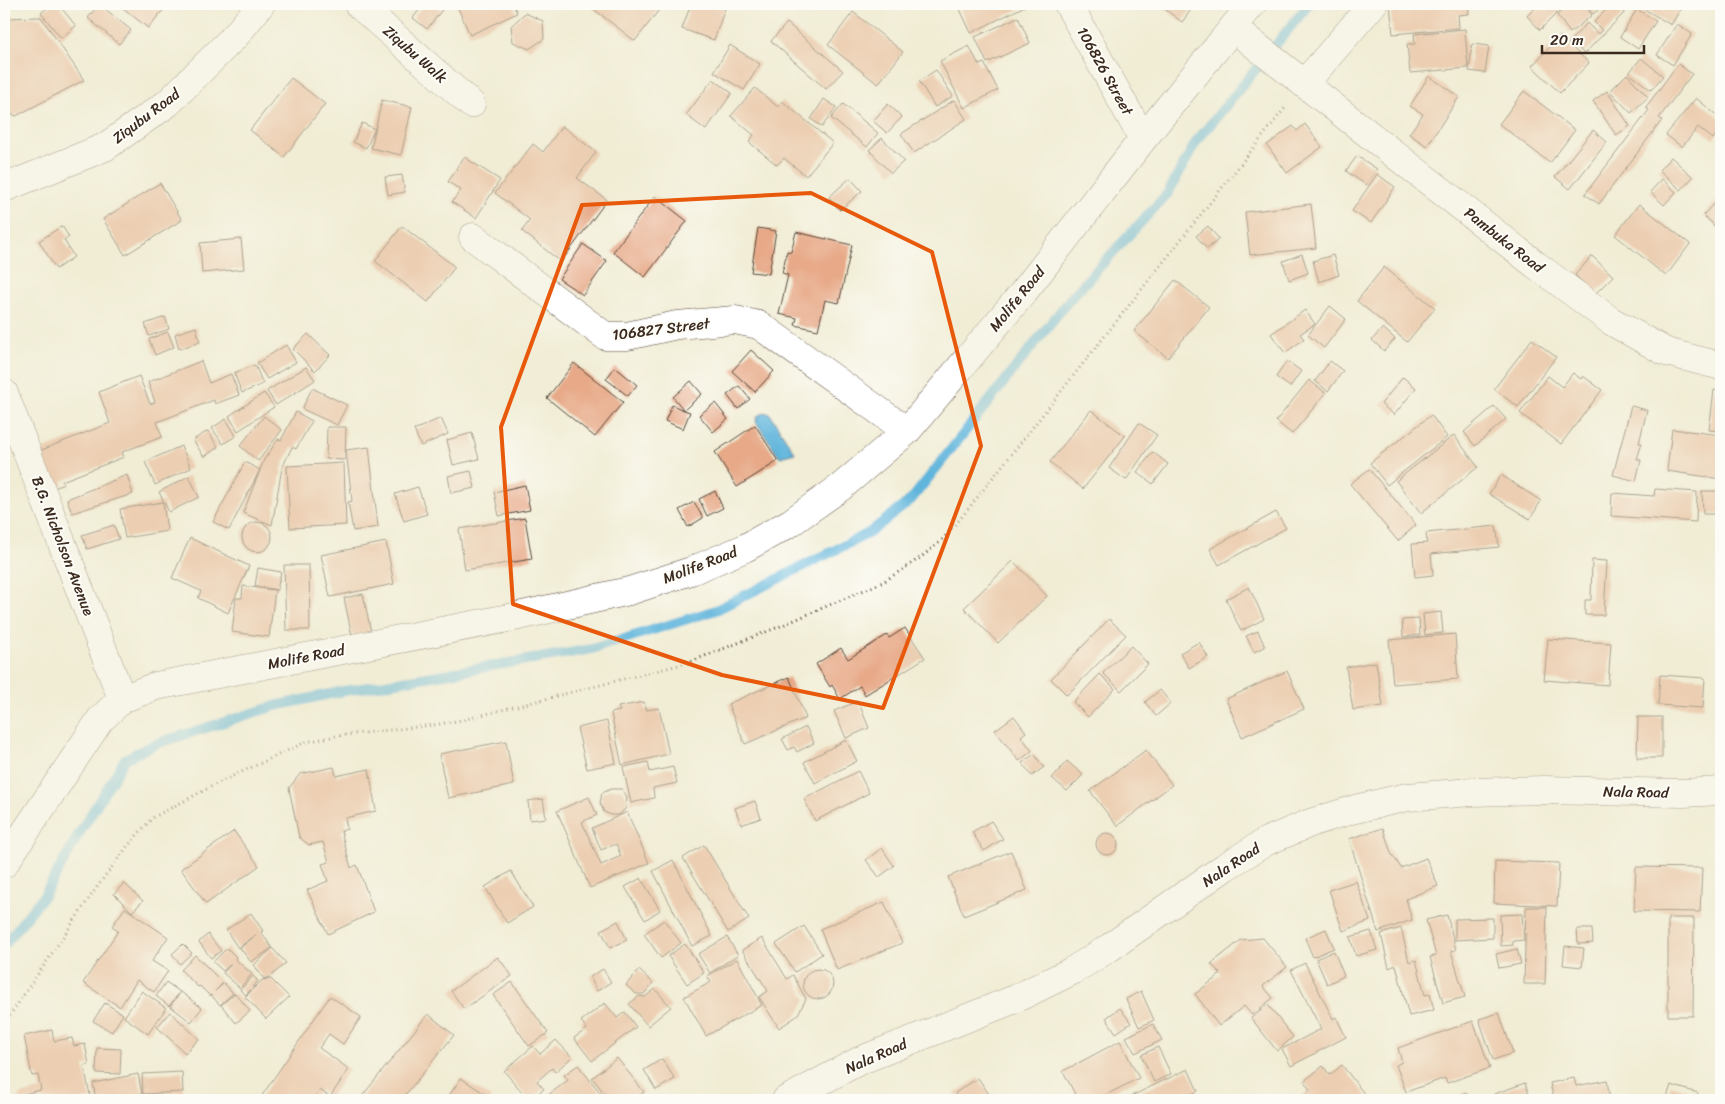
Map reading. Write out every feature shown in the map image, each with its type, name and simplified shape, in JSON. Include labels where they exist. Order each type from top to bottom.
[{"type":"street","name":"Ziqubu Road","points":[[4,188],[105,147],[138,125],[168,103],[236,35],[261,4]]},
{"type":"street","name":"Ziqubu Walk","points":[[358,4],[471,104]]},
{"type":"street","name":"106826 Street","points":[[1068,4],[1143,139]]},
{"type":"street","name":"Molife Road","points":[[4,864],[100,720],[122,699],[156,686],[514,617],[610,595],[691,571],[745,548],[790,523],[841,487],[906,431],[1022,294],[1143,139],[1238,31],[1252,4]]},
{"type":"street","points":[[1297,78],[1373,4]]},
{"type":"street","name":"Pambuka Road","points":[[1238,31],[1610,321],[1666,352],[1721,366]]},
{"type":"street","name":"106827 Street","points":[[473,237],[605,336],[627,336],[677,325],[735,320],[759,325],[906,431]]},
{"type":"street","name":"B.G. Nicholson Avenue","points":[[4,393],[122,699]]},
{"type":"street","name":"Nala Road","points":[[786,1100],[859,1061],[1015,999],[1072,971],[1150,921],[1225,866],[1267,841],[1313,822],[1356,809],[1407,797],[1472,792],[1544,790],[1683,793],[1721,791]]},
{"type":"highlighted area","points":[[811,193],[932,252],[981,446],[883,708],[722,675],[513,604],[501,427],[582,205]]},
{"type":"water","points":[[765,412],[770,414],[795,453],[780,457],[756,422],[757,417]]},
{"type":"building","points":[[52,4],[58,4],[76,26],[61,38],[41,13]]},
{"type":"building","points":[[99,4],[131,30],[119,44],[88,18]]},
{"type":"building","points":[[118,4],[168,4],[148,28]]},
{"type":"building","points":[[424,4],[435,4],[442,10],[427,29],[413,18]]},
{"type":"building","points":[[462,4],[513,4],[517,13],[470,35],[457,6]]},
{"type":"building","points":[[587,4],[659,4],[662,6],[635,41]]},
{"type":"building","points":[[691,4],[714,4],[725,8],[714,40],[682,29]]},
{"type":"building","points":[[965,4],[1027,5],[971,33],[959,7]]},
{"type":"building","points":[[1158,4],[1189,4],[1193,7],[1182,22]]},
{"type":"building","points":[[1468,4],[1469,14],[1458,15],[1459,28],[1393,34],[1390,5]]},
{"type":"building","points":[[1539,4],[1562,4],[1564,6],[1540,30],[1527,16]]},
{"type":"building","points":[[1570,4],[1583,4],[1592,15],[1570,33],[1557,15]]},
{"type":"building","points":[[1585,4],[1606,4],[1593,14]]},
{"type":"building","points":[[1612,4],[1624,4],[1629,8],[1584,54],[1571,40],[1587,23],[1598,34],[1602,30],[1594,22]]},
{"type":"building","points":[[1643,4],[1674,4],[1681,8],[1671,25],[1641,7]]},
{"type":"building","points":[[1637,9],[1656,21],[1638,49],[1620,37]]},
{"type":"building","points":[[853,12],[903,52],[878,84],[828,45]]},
{"type":"building","points":[[525,13],[543,21],[544,39],[529,49],[513,42],[511,26]]},
{"type":"building","points":[[41,17],[84,80],[16,116],[4,111],[4,18]]},
{"type":"building","points":[[1018,17],[1030,43],[987,63],[975,37]]},
{"type":"building","points":[[787,23],[843,71],[826,89],[771,41]]},
{"type":"building","points":[[1677,24],[1692,34],[1673,65],[1657,55]]},
{"type":"building","points":[[1465,29],[1468,68],[1410,73],[1407,44],[1415,44],[1414,34]]},
{"type":"building","points":[[1560,36],[1589,63],[1560,93],[1532,66]]},
{"type":"building","points":[[1472,44],[1489,46],[1485,73],[1469,71]]},
{"type":"building","points":[[730,45],[760,64],[744,90],[714,72]]},
{"type":"building","points":[[969,46],[979,65],[984,63],[998,90],[964,108],[940,61]]},
{"type":"building","points":[[1641,58],[1663,76],[1651,90],[1629,73]]},
{"type":"building","points":[[1678,64],[1692,74],[1659,118],[1662,120],[1599,204],[1585,194],[1649,110],[1646,107]]},
{"type":"building","points":[[936,70],[953,96],[935,107],[919,81]]},
{"type":"building","points":[[1627,74],[1648,97],[1631,113],[1610,91]]},
{"type":"building","points":[[1429,76],[1459,97],[1427,146],[1409,134],[1423,114],[1410,106]]},
{"type":"building","points":[[291,78],[325,104],[284,157],[250,130]]},
{"type":"building","points":[[713,79],[732,93],[706,130],[686,115]]},
{"type":"building","points":[[755,88],[778,107],[782,101],[833,143],[806,176],[784,158],[777,165],[749,142],[754,135],[731,116]]},
{"type":"building","points":[[1524,91],[1575,130],[1550,163],[1499,124]]},
{"type":"building","points":[[1607,91],[1630,126],[1616,135],[1593,101]]},
{"type":"building","points":[[1696,98],[1721,119],[1721,128],[1713,139],[1698,127],[1682,147],[1666,135]]},
{"type":"building","points":[[824,99],[836,107],[822,127],[811,119]]},
{"type":"building","points":[[382,100],[412,107],[401,155],[371,148]]},
{"type":"building","points":[[954,100],[966,119],[914,153],[901,134]]},
{"type":"building","points":[[843,104],[878,133],[867,147],[831,118]]},
{"type":"building","points":[[888,104],[902,117],[887,133],[873,121]]},
{"type":"building","points":[[362,123],[375,129],[366,148],[353,142]]},
{"type":"building","points":[[1305,124],[1322,147],[1287,173],[1267,145],[1293,126],[1297,131]]},
{"type":"building","points":[[562,126],[596,152],[577,178],[607,200],[561,262],[522,231],[530,220],[495,193],[533,144],[543,152]]},
{"type":"building","points":[[1593,130],[1607,142],[1570,189],[1555,177]]},
{"type":"building","points":[[882,138],[904,161],[891,173],[869,150]]},
{"type":"building","points":[[1357,156],[1377,169],[1366,185],[1346,171]]},
{"type":"building","points":[[464,157],[500,180],[476,218],[452,202],[461,190],[448,182]]},
{"type":"building","points":[[1671,157],[1693,177],[1681,190],[1659,170]]},
{"type":"building","points":[[1377,174],[1395,187],[1371,223],[1352,211]]},
{"type":"building","points":[[402,175],[405,192],[388,195],[385,177]]},
{"type":"building","points":[[850,178],[862,191],[840,210],[829,197]]},
{"type":"building","points":[[1662,179],[1676,192],[1664,205],[1650,192]]},
{"type":"building","points":[[160,183],[182,220],[125,255],[103,219]]},
{"type":"building","points":[[655,196],[687,221],[645,277],[613,252]]},
{"type":"building","points":[[1721,196],[1721,232],[1703,215]]},
{"type":"building","points":[[1311,204],[1316,248],[1250,255],[1245,212]]},
{"type":"building","points":[[1639,204],[1690,244],[1666,276],[1615,235]]},
{"type":"building","points":[[62,226],[69,237],[64,240],[74,257],[56,269],[39,241]]},
{"type":"building","points":[[402,226],[455,267],[428,302],[375,261]]},
{"type":"building","points":[[1208,226],[1219,239],[1207,249],[1196,236]]},
{"type":"building","points":[[758,228],[776,231],[769,274],[751,272]]},
{"type":"building","points":[[796,232],[852,245],[839,303],[825,300],[818,330],[795,325],[797,318],[779,314],[788,275],[782,273],[787,251],[791,252]]},
{"type":"building","points":[[241,239],[244,269],[202,273],[200,243]]},
{"type":"building","points":[[583,244],[607,261],[583,295],[559,279]]},
{"type":"building","points":[[1302,254],[1308,273],[1289,280],[1283,261]]},
{"type":"building","points":[[1333,255],[1339,275],[1319,282],[1313,261]]},
{"type":"building","points":[[1592,256],[1613,276],[1595,294],[1575,275]]},
{"type":"building","points":[[1384,267],[1435,308],[1407,342],[1357,301]]},
{"type":"building","points":[[1175,280],[1209,307],[1168,358],[1134,331]]},
{"type":"building","points":[[1330,306],[1346,319],[1324,348],[1308,335]]},
{"type":"building","points":[[1305,310],[1315,324],[1300,334],[1304,339],[1285,353],[1271,334]]},
{"type":"building","points":[[165,317],[169,329],[149,336],[145,324]]},
{"type":"building","points":[[196,327],[200,342],[179,349],[175,334]]},
{"type":"building","points":[[1383,328],[1395,339],[1384,351],[1372,340]]},
{"type":"building","points":[[168,332],[174,347],[155,355],[149,339]]},
{"type":"building","points":[[308,334],[330,355],[315,371],[293,349]]},
{"type":"building","points":[[1532,339],[1556,357],[1518,407],[1494,389]]},
{"type":"building","points":[[286,345],[296,362],[267,379],[257,363]]},
{"type":"building","points":[[751,350],[774,371],[755,392],[732,371]]},
{"type":"building","points":[[201,361],[209,383],[231,374],[239,395],[215,404],[214,400],[157,422],[162,437],[122,452],[124,457],[62,481],[63,484],[48,491],[34,453],[110,423],[99,392],[139,376],[150,404],[155,402],[148,382]]},
{"type":"building","points":[[1287,361],[1301,371],[1290,387],[1276,377]]},
{"type":"building","points":[[1330,361],[1343,371],[1328,391],[1315,381]]},
{"type":"building","points":[[574,363],[623,402],[595,437],[547,398]]},
{"type":"building","points":[[255,365],[263,384],[242,393],[234,373]]},
{"type":"building","points":[[306,367],[315,380],[276,405],[267,391]]},
{"type":"building","points":[[615,367],[637,385],[628,396],[606,379]]},
{"type":"building","points":[[1573,373],[1581,379],[1583,376],[1602,390],[1561,444],[1520,413],[1548,376],[1562,387]]},
{"type":"building","points":[[1403,377],[1416,388],[1394,415],[1381,404]]},
{"type":"building","points":[[1309,380],[1326,393],[1292,434],[1276,421]]},
{"type":"building","points":[[691,381],[702,394],[684,410],[673,397]]},
{"type":"building","points":[[739,386],[750,399],[738,409],[727,395]]},
{"type":"building","points":[[312,388],[347,405],[337,425],[302,409]]},
{"type":"building","points":[[1714,390],[1721,391],[1721,431],[1709,430]]},
{"type":"building","points":[[264,393],[274,407],[238,431],[229,416]]},
{"type":"building","points":[[715,403],[728,419],[713,432],[699,415]]},
{"type":"building","points":[[672,405],[690,412],[683,429],[665,421]]},
{"type":"building","points":[[1494,406],[1506,419],[1475,446],[1464,432]]},
{"type":"building","points":[[1631,406],[1647,410],[1639,443],[1642,443],[1637,459],[1641,460],[1636,481],[1613,475]]},
{"type":"building","points":[[1091,410],[1125,436],[1083,489],[1050,462]]},
{"type":"building","points":[[296,412],[312,421],[296,449],[292,447],[282,468],[272,525],[243,513],[264,460],[278,439],[281,440]]},
{"type":"building","points":[[1431,415],[1447,437],[1387,485],[1370,463]]},
{"type":"building","points":[[264,416],[282,430],[258,461],[240,446]]},
{"type":"building","points":[[441,418],[448,434],[421,446],[414,430]]},
{"type":"building","points":[[226,419],[236,436],[223,444],[212,428]]},
{"type":"building","points":[[1139,423],[1157,435],[1126,480],[1109,468]]},
{"type":"building","points":[[755,425],[778,461],[737,487],[715,452]]},
{"type":"building","points":[[327,427],[346,427],[345,460],[326,459]]},
{"type":"building","points":[[1672,429],[1721,435],[1721,479],[1667,471]]},
{"type":"building","points":[[208,431],[218,447],[204,457],[193,440]]},
{"type":"building","points":[[472,433],[479,459],[453,465],[447,440]]},
{"type":"building","points":[[1454,435],[1478,467],[1421,513],[1396,481]]},
{"type":"building","points":[[181,446],[191,468],[155,485],[145,462]]},
{"type":"building","points":[[369,447],[378,527],[353,531],[348,502],[352,501],[346,450]]},
{"type":"building","points":[[1153,452],[1168,464],[1153,484],[1137,472]]},
{"type":"building","points":[[245,462],[260,470],[229,530],[213,522]]},
{"type":"building","points":[[344,463],[346,525],[290,528],[287,466]]},
{"type":"building","points":[[1369,469],[1416,525],[1398,541],[1350,484]]},
{"type":"building","points":[[471,471],[475,488],[451,493],[448,476]]},
{"type":"building","points":[[127,475],[133,494],[72,513],[67,499]]},
{"type":"building","points":[[1501,475],[1541,501],[1530,519],[1489,494]]},
{"type":"building","points":[[189,476],[199,497],[169,512],[159,492]]},
{"type":"building","points":[[525,485],[530,510],[499,516],[494,492]]},
{"type":"building","points":[[418,487],[427,514],[404,521],[395,494]]},
{"type":"building","points":[[1655,489],[1697,492],[1696,522],[1611,516],[1612,493],[1654,496]]},
{"type":"building","points":[[715,491],[723,508],[707,516],[699,499]]},
{"type":"building","points":[[1702,491],[1721,491],[1721,514],[1703,514]]},
{"type":"building","points":[[163,502],[167,531],[125,538],[120,509]]},
{"type":"building","points":[[694,502],[703,518],[688,527],[679,510]]},
{"type":"building","points":[[1276,512],[1286,528],[1219,565],[1210,549]]},
{"type":"building","points":[[525,518],[532,559],[465,570],[459,529]]},
{"type":"building","points":[[257,522],[268,526],[272,537],[268,548],[257,552],[246,548],[242,537],[246,526]]},
{"type":"building","points":[[114,525],[119,539],[87,549],[82,535]]},
{"type":"building","points":[[1496,526],[1499,547],[1431,554],[1433,575],[1415,577],[1412,544],[1427,543],[1426,533]]},
{"type":"building","points":[[190,538],[249,566],[228,613],[198,598],[201,591],[172,578]]},
{"type":"building","points":[[386,542],[394,584],[330,597],[321,555]]},
{"type":"building","points":[[1592,560],[1607,561],[1604,615],[1585,615],[1585,600],[1591,600]]},
{"type":"building","points":[[1013,561],[1047,596],[998,643],[964,608]]},
{"type":"building","points":[[284,565],[309,565],[310,630],[286,630]]},
{"type":"building","points":[[258,568],[281,572],[277,590],[255,586]]},
{"type":"building","points":[[243,586],[275,590],[269,637],[232,632],[236,598],[242,598]]},
{"type":"building","points":[[1249,587],[1264,619],[1241,631],[1226,599]]},
{"type":"building","points":[[363,594],[371,632],[352,636],[344,598]]},
{"type":"building","points":[[1441,612],[1443,633],[1425,635],[1423,614]]},
{"type":"building","points":[[1109,619],[1126,635],[1067,695],[1051,679]]},
{"type":"building","points":[[1419,619],[1420,635],[1403,637],[1402,620]]},
{"type":"building","points":[[905,628],[925,658],[865,695],[860,686],[840,699],[816,664],[841,648],[848,659],[887,635],[889,638]]},
{"type":"building","points":[[1258,631],[1265,647],[1254,652],[1246,636]]},
{"type":"building","points":[[1455,634],[1458,679],[1393,684],[1389,640]]},
{"type":"building","points":[[1548,639],[1611,643],[1608,685],[1544,680]]},
{"type":"building","points":[[1199,642],[1208,657],[1189,668],[1180,653]]},
{"type":"building","points":[[1131,646],[1148,664],[1121,691],[1103,673]]},
{"type":"building","points":[[1376,662],[1383,706],[1353,710],[1346,667]]},
{"type":"building","points":[[1287,671],[1304,709],[1242,737],[1226,699]]},
{"type":"building","points":[[1100,674],[1115,689],[1088,717],[1073,702]]},
{"type":"building","points":[[1660,675],[1705,678],[1703,708],[1658,705]]},
{"type":"building","points":[[789,677],[806,718],[745,744],[728,704]]},
{"type":"building","points":[[1160,690],[1171,703],[1156,716],[1145,702]]},
{"type":"building","points":[[858,701],[869,728],[846,738],[834,711]]},
{"type":"building","points":[[644,702],[646,710],[659,708],[669,754],[622,765],[611,713],[620,711],[618,707]]},
{"type":"building","points":[[1014,716],[1026,732],[1021,736],[1032,751],[1019,761],[995,730]]},
{"type":"building","points":[[1638,717],[1662,717],[1662,758],[1637,758]]},
{"type":"building","points":[[607,721],[616,763],[587,769],[577,728]]},
{"type":"building","points":[[806,727],[814,743],[797,752],[794,747],[788,750],[782,739]]},
{"type":"building","points":[[846,740],[857,761],[815,783],[804,762]]},
{"type":"building","points":[[506,741],[514,785],[448,798],[439,754]]},
{"type":"building","points":[[1146,750],[1172,785],[1117,826],[1090,791]]},
{"type":"building","points":[[1034,754],[1044,767],[1032,776],[1022,763]]},
{"type":"building","points":[[1067,761],[1083,775],[1067,791],[1052,778]]},
{"type":"building","points":[[648,762],[650,772],[673,767],[677,783],[653,788],[654,798],[631,803],[623,767]]},
{"type":"building","points":[[334,767],[336,776],[369,769],[376,811],[345,818],[347,829],[341,831],[351,868],[357,865],[374,912],[328,934],[307,890],[328,881],[322,864],[329,862],[323,842],[309,845],[299,837],[289,788],[300,774]]},
{"type":"building","points":[[858,771],[869,793],[815,821],[804,799]]},
{"type":"building","points":[[611,789],[622,789],[627,797],[626,808],[619,815],[611,815],[604,812],[600,803],[602,793]]},
{"type":"building","points":[[589,797],[597,815],[582,822],[601,865],[621,856],[616,844],[601,850],[592,828],[627,812],[649,863],[590,888],[557,811]]},
{"type":"building","points":[[543,799],[546,818],[530,820],[528,801]]},
{"type":"building","points":[[755,801],[761,818],[741,825],[735,808]]},
{"type":"building","points":[[991,821],[1003,839],[984,851],[972,832]]},
{"type":"building","points":[[1383,828],[1391,853],[1401,868],[1426,858],[1438,886],[1406,899],[1412,920],[1378,932],[1349,839]]},
{"type":"building","points":[[234,831],[259,866],[206,904],[181,869]]},
{"type":"building","points":[[1107,833],[1115,836],[1118,844],[1115,852],[1107,855],[1099,852],[1096,844],[1099,836]]},
{"type":"building","points":[[704,845],[749,919],[728,932],[683,858]]},
{"type":"building","points":[[882,848],[894,866],[879,877],[866,860]]},
{"type":"building","points":[[1011,851],[1027,890],[964,916],[948,877]]},
{"type":"building","points":[[673,860],[712,936],[692,946],[653,871]]},
{"type":"building","points":[[1495,861],[1559,863],[1557,906],[1494,903]]},
{"type":"building","points":[[1636,867],[1702,868],[1700,912],[1634,911]]},
{"type":"building","points":[[511,871],[533,907],[507,923],[485,887]]},
{"type":"building","points":[[641,878],[660,910],[645,920],[625,887]]},
{"type":"building","points":[[1356,881],[1370,921],[1343,931],[1329,890]]},
{"type":"building","points":[[124,883],[143,901],[132,912],[114,894]]},
{"type":"building","points":[[884,902],[902,943],[837,970],[820,929]]},
{"type":"building","points":[[1526,907],[1547,907],[1545,984],[1524,984]]},
{"type":"building","points":[[125,908],[168,937],[152,961],[168,971],[154,992],[137,980],[120,1007],[83,983],[118,931],[112,926]]},
{"type":"building","points":[[251,913],[272,948],[251,962],[240,948],[256,935],[238,948],[226,930]]},
{"type":"building","points":[[1522,914],[1524,940],[1513,941],[1513,945],[1501,946],[1500,915]]},
{"type":"building","points":[[1447,915],[1456,950],[1451,951],[1465,997],[1443,1003],[1430,957],[1436,956],[1426,920]]},
{"type":"building","points":[[1493,918],[1493,938],[1455,940],[1455,919]]},
{"type":"building","points":[[1668,918],[1694,918],[1693,1016],[1668,1016]]},
{"type":"building","points":[[664,920],[681,943],[661,958],[644,934]]},
{"type":"building","points":[[618,921],[627,940],[610,948],[601,930]]},
{"type":"building","points":[[804,926],[822,954],[795,972],[776,944]]},
{"type":"building","points":[[1401,928],[1409,962],[1416,960],[1425,995],[1430,994],[1434,1010],[1409,1016],[1396,965],[1389,968],[1381,934]]},
{"type":"building","points":[[1326,929],[1334,948],[1313,957],[1305,938]]},
{"type":"building","points":[[1577,929],[1592,929],[1593,943],[1578,944]]},
{"type":"building","points":[[1371,931],[1377,950],[1356,956],[1350,937]]},
{"type":"building","points":[[208,934],[221,951],[211,958],[199,942]]},
{"type":"building","points":[[727,937],[738,955],[710,973],[698,954]]},
{"type":"building","points":[[762,938],[787,979],[793,975],[806,999],[797,1016],[779,1028],[759,997],[768,991],[742,950]]},
{"type":"building","points":[[1263,938],[1287,967],[1263,986],[1273,998],[1252,1015],[1244,1006],[1219,1026],[1195,994],[1221,974],[1211,964],[1241,940]]},
{"type":"building","points":[[183,944],[192,953],[180,964],[172,954]]},
{"type":"building","points":[[685,944],[704,973],[687,984],[668,956]]},
{"type":"building","points":[[1565,946],[1584,948],[1582,967],[1563,965]]},
{"type":"building","points":[[227,948],[236,957],[235,959],[252,974],[240,988],[223,973],[231,964],[223,971],[213,962]]},
{"type":"building","points":[[272,948],[286,963],[270,977],[264,979],[254,965]]},
{"type":"building","points":[[1517,949],[1521,964],[1499,968],[1496,954]]},
{"type":"building","points":[[1334,951],[1344,976],[1327,984],[1316,959]]},
{"type":"building","points":[[195,955],[223,983],[215,991],[224,983],[233,993],[220,1005],[181,970]]},
{"type":"building","points":[[498,957],[512,976],[464,1009],[451,991]]},
{"type":"building","points":[[737,959],[762,1005],[706,1036],[684,997],[711,982],[707,976]]},
{"type":"building","points":[[1305,963],[1333,1019],[1336,1017],[1346,1037],[1291,1066],[1282,1049],[1321,1029],[1291,970]]},
{"type":"building","points":[[603,969],[611,982],[597,991],[590,977]]},
{"type":"building","points":[[818,969],[828,974],[833,984],[828,994],[818,999],[808,994],[803,984],[808,974]]},
{"type":"building","points":[[639,970],[653,983],[644,994],[636,994],[626,985]]},
{"type":"building","points":[[253,976],[258,981],[246,995],[240,990]]},
{"type":"building","points":[[271,979],[289,997],[266,1019],[245,997],[262,980]]},
{"type":"building","points":[[166,982],[180,992],[169,1006],[156,996]]},
{"type":"building","points":[[512,982],[548,1033],[529,1046],[493,995]]},
{"type":"building","points":[[655,989],[671,1007],[648,1026],[629,1004],[639,996],[645,997]]},
{"type":"building","points":[[142,991],[166,1008],[148,1034],[124,1017]]},
{"type":"building","points":[[1141,991],[1154,1020],[1139,1027],[1126,999]]},
{"type":"building","points":[[181,992],[202,1008],[191,1022],[170,1006]]},
{"type":"building","points":[[235,993],[250,1011],[236,1023],[221,1005]]},
{"type":"building","points":[[330,996],[361,1017],[343,1044],[329,1034],[319,1048],[349,1069],[330,1097],[320,1090],[313,1100],[265,1100],[261,1097]]},
{"type":"building","points":[[105,1003],[123,1014],[112,1032],[93,1021]]},
{"type":"building","points":[[605,1003],[617,1018],[625,1012],[636,1027],[592,1061],[574,1038],[587,1029],[581,1021]]},
{"type":"building","points":[[1268,1005],[1293,1037],[1277,1051],[1251,1018]]},
{"type":"building","points":[[1120,1008],[1131,1023],[1116,1033],[1106,1018]]},
{"type":"building","points":[[170,1012],[199,1039],[185,1053],[157,1027]]},
{"type":"building","points":[[1499,1013],[1513,1053],[1493,1060],[1479,1019]]},
{"type":"building","points":[[428,1014],[454,1035],[401,1100],[359,1100]]},
{"type":"building","points":[[1473,1021],[1490,1068],[1447,1083],[1445,1078],[1406,1092],[1396,1065],[1402,1062],[1398,1048]]},
{"type":"building","points":[[1153,1024],[1162,1040],[1135,1053],[1126,1037]]},
{"type":"building","points":[[52,1030],[54,1041],[72,1038],[74,1046],[85,1044],[89,1065],[84,1066],[91,1100],[20,1100],[19,1095],[41,1090],[38,1075],[32,1076],[24,1036]]},
{"type":"building","points":[[556,1040],[572,1057],[555,1072],[552,1068],[537,1081],[544,1089],[529,1100],[504,1071],[533,1046],[540,1054]]},
{"type":"building","points":[[1120,1041],[1139,1078],[1096,1100],[1078,1100],[1063,1071]]},
{"type":"building","points":[[1158,1047],[1171,1074],[1154,1082],[1141,1055]]},
{"type":"building","points":[[97,1048],[121,1049],[120,1074],[96,1073]]},
{"type":"building","points":[[617,1058],[644,1092],[634,1100],[610,1100],[592,1078]]},
{"type":"building","points":[[662,1059],[675,1079],[656,1090],[644,1070]]},
{"type":"building","points":[[578,1065],[606,1100],[542,1100],[568,1080],[564,1075]]},
{"type":"building","points":[[1342,1065],[1369,1100],[1300,1100],[1299,1098],[1310,1090],[1304,1081],[1323,1066],[1330,1075]]},
{"type":"building","points":[[1188,1069],[1198,1091],[1178,1100],[1123,1100]]},
{"type":"building","points":[[182,1072],[183,1092],[143,1094],[142,1074]]},
{"type":"building","points":[[138,1074],[143,1098],[133,1100],[96,1100],[93,1083]]},
{"type":"building","points":[[461,1078],[491,1098],[490,1100],[446,1100]]},
{"type":"building","points":[[978,1078],[993,1100],[960,1100],[955,1093]]},
{"type":"building","points":[[1574,1078],[1576,1086],[1607,1080],[1610,1100],[1554,1100],[1550,1083]]},
{"type":"building","points":[[1525,1083],[1531,1100],[1496,1100],[1494,1094]]},
{"type":"building","points":[[1671,1085],[1698,1093],[1697,1100],[1666,1100]]},
{"type":"building","points":[[1466,1092],[1471,1100],[1451,1100]]},
{"type":"waterway","points":[[4,945],[45,894],[125,759],[155,744],[275,706],[344,691],[592,649],[716,610],[869,533],[911,500],[1069,300],[1168,193],[1196,142],[1309,4]]}]
